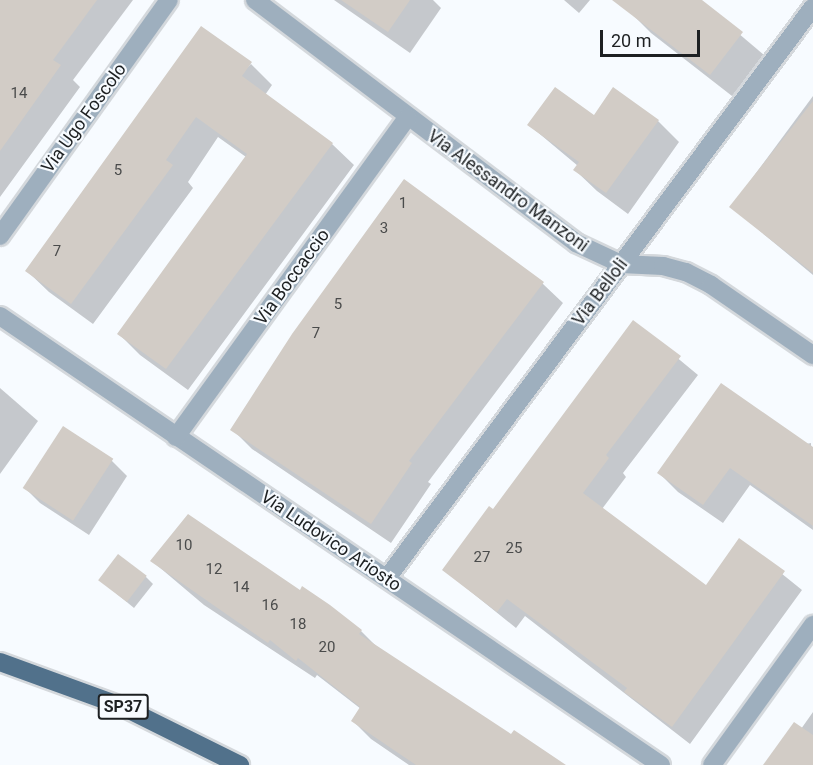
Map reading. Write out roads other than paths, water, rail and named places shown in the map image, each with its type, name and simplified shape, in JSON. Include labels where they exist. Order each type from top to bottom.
[{"type":"main road","name":"SP37","points":[[0,662],[121,706],[240,765]]},
{"type":"street","name":"Via Ugo Foscolo","points":[[0,236],[169,0]]},
{"type":"street","name":"Via Alessandro Manzoni","points":[[255,0],[576,243],[621,264],[663,266],[686,272],[813,355]]},
{"type":"street","points":[[803,0],[813,7]]},
{"type":"street","name":"Via Belloli","points":[[387,578],[813,7]]},
{"type":"street","name":"Via Boccaccio","points":[[176,437],[408,117]]},
{"type":"street","name":"Via Ludovico Ariosto","points":[[0,316],[661,765]]},
{"type":"street","points":[[712,765],[813,625]]}]
